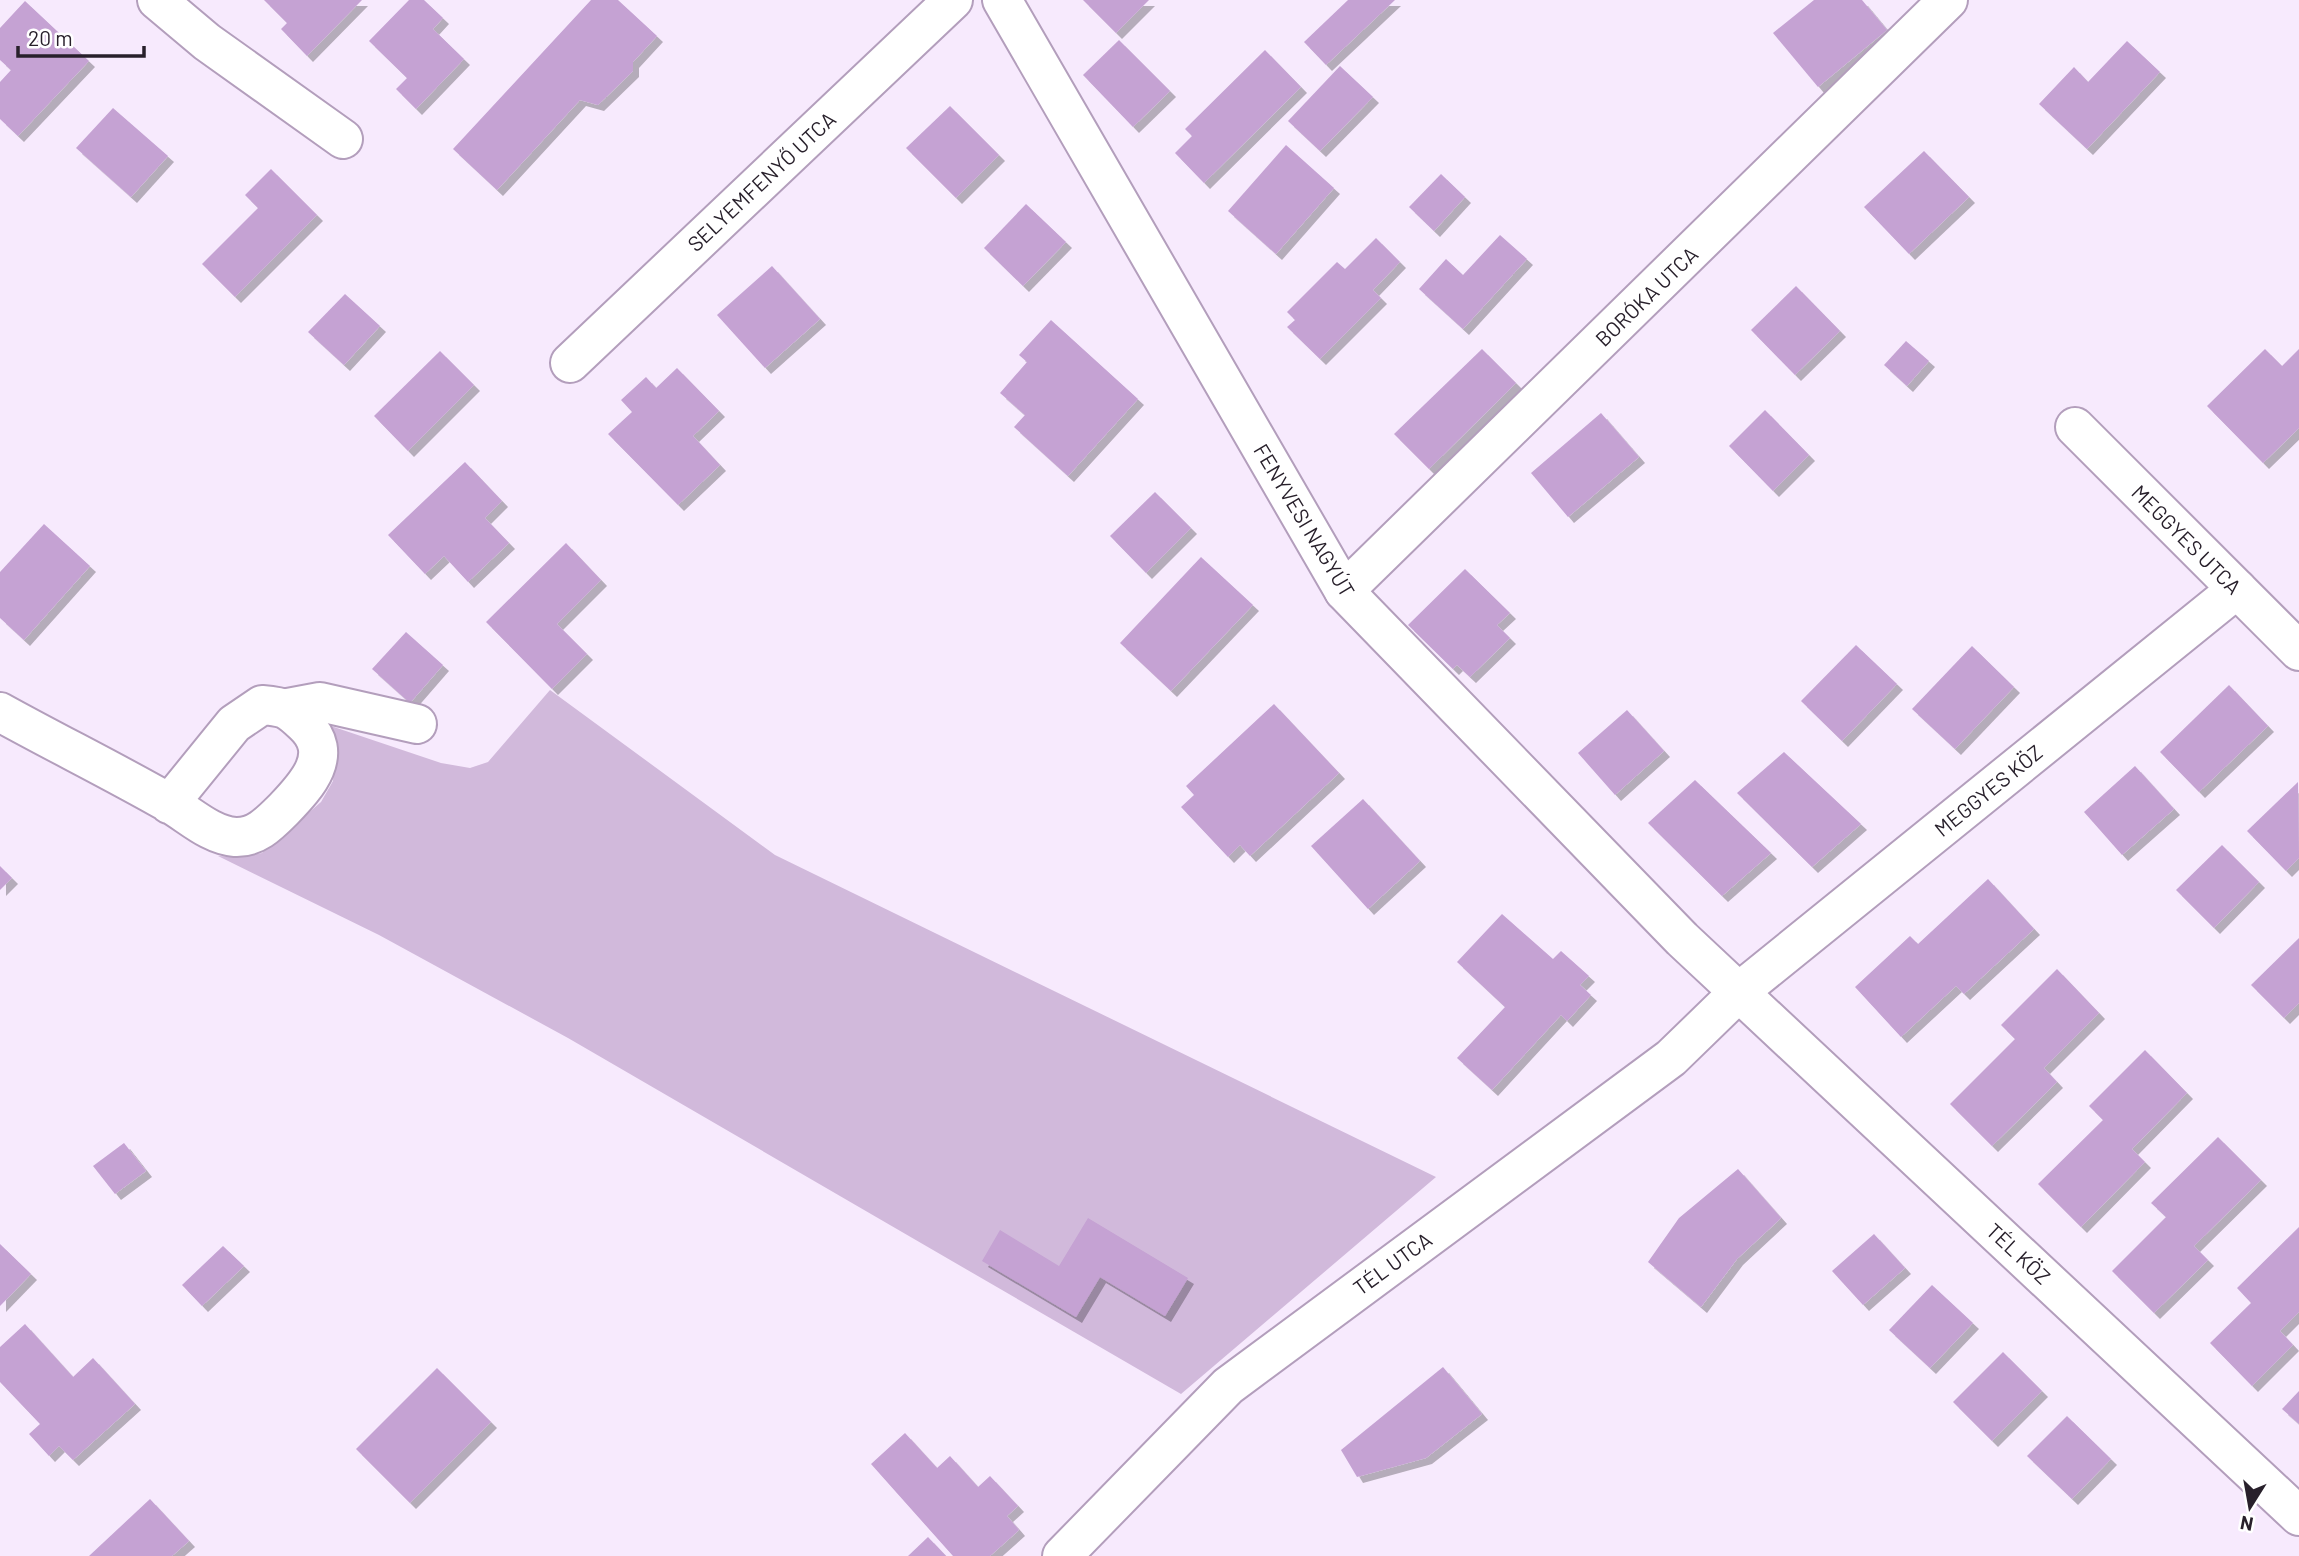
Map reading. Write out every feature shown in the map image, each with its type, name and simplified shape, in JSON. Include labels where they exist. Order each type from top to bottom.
[{"type":"street","points":[[157,0],[207,42],[342,139]]},
{"type":"street","name":"SELYEMFENYŐ UTCA","points":[[570,363],[953,0]]},
{"type":"street","name":"FENYVESI NAGYÚT","points":[[1002,0],[1344,591],[1682,939],[1740,991]]},
{"type":"street","name":"BORÓKA UTCA","points":[[1344,591],[1948,0]]},
{"type":"street","name":"MEGGYES UTCA","points":[[2075,428],[2299,651]]},
{"type":"street","name":"MEGGYES KÖZ","points":[[1740,991],[2237,589]]},
{"type":"street","points":[[169,804],[234,724],[262,705],[288,708],[320,702],[417,724]]},
{"type":"street","points":[[0,712],[206,827],[234,837],[245,837],[257,833],[270,823],[307,784],[318,758],[317,741],[311,730],[288,708]]},
{"type":"street","name":"TÉL KÖZ","points":[[1740,991],[2299,1516]]},
{"type":"street","name":"TÉL UTCA","points":[[1062,1556],[1228,1386],[1671,1058],[1740,991]]},
{"type":"shaded area","points":[[550,690],[775,855],[1436,1177],[1181,1394],[568,1038],[379,935],[218,856],[241,857],[262,853],[321,802],[333,781],[335,758],[325,724],[441,763],[470,768],[488,762]]},
{"type":"building","points":[[264,0],[362,0],[307,56],[281,29],[287,23]]},
{"type":"building","points":[[409,0],[424,0],[443,18],[433,29],[464,59],[416,109],[396,89],[407,78],[369,41]]},
{"type":"building","points":[[591,0],[618,0],[657,36],[633,62],[633,71],[598,105],[580,100],[497,190],[453,149]]},
{"type":"building","points":[[1083,0],[1149,0],[1116,33]]},
{"type":"building","points":[[1348,0],[1395,0],[1326,65],[1304,42]]},
{"type":"building","points":[[1814,0],[1862,0],[1887,30],[1818,87],[1773,33]]},
{"type":"building","points":[[25,1],[89,61],[18,136],[0,119],[0,82],[11,70],[0,60],[0,28]]},
{"type":"building","points":[[1119,40],[1170,91],[1133,127],[1083,75]]},
{"type":"building","points":[[2127,41],[2160,72],[2087,149],[2039,104],[2074,67],[2088,82]]},
{"type":"building","points":[[1265,50],[1301,87],[1204,183],[1175,153],[1192,136],[1185,129]]},
{"type":"building","points":[[1340,66],[1373,97],[1320,151],[1288,121]]},
{"type":"building","points":[[950,106],[999,155],[956,198],[906,148]]},
{"type":"building","points":[[113,108],[168,156],[131,197],[76,148]]},
{"type":"building","points":[[1286,145],[1334,188],[1276,254],[1228,211]]},
{"type":"building","points":[[1924,151],[1969,197],[1909,254],[1864,207]]},
{"type":"building","points":[[271,169],[317,215],[235,297],[202,264],[258,208],[245,195]]},
{"type":"building","points":[[1441,174],[1465,197],[1434,231],[1409,207]]},
{"type":"building","points":[[1026,204],[1066,242],[1023,286],[984,248]]},
{"type":"building","points":[[1500,235],[1527,259],[1463,329],[1419,289],[1446,259],[1463,275]]},
{"type":"building","points":[[1376,238],[1400,262],[1373,290],[1381,298],[1320,359],[1287,327],[1295,320],[1287,312],[1337,262],[1345,269]]},
{"type":"building","points":[[772,266],[820,319],[765,368],[717,315]]},
{"type":"building","points":[[1796,286],[1840,331],[1795,375],[1751,330]]},
{"type":"building","points":[[345,294],[380,326],[344,365],[308,332]]},
{"type":"building","points":[[1051,320],[1138,399],[1068,476],[1014,427],[1025,415],[1000,393],[1027,362],[1019,355]]},
{"type":"building","points":[[1906,341],[1929,361],[1907,386],[1884,365]]},
{"type":"building","points":[[1482,349],[1516,383],[1429,469],[1394,434]]},
{"type":"building","points":[[2265,349],[2282,366],[2299,349],[2299,428],[2263,463],[2207,406]]},
{"type":"building","points":[[440,351],[474,385],[408,451],[374,416]]},
{"type":"building","points":[[677,368],[719,411],[693,436],[720,465],[678,505],[608,434],[632,412],[621,400],[646,377],[656,388]]},
{"type":"building","points":[[1765,410],[1809,455],[1773,491],[1729,446]]},
{"type":"building","points":[[1601,413],[1639,457],[1568,517],[1531,473]]},
{"type":"building","points":[[465,462],[502,501],[485,518],[509,543],[468,582],[444,556],[425,574],[388,535]]},
{"type":"building","points":[[1155,492],[1191,528],[1146,573],[1110,536]]},
{"type":"building","points":[[44,524],[90,566],[24,640],[0,618],[0,572]]},
{"type":"building","points":[[566,543],[601,580],[557,624],[587,654],[552,689],[486,622]]},
{"type":"building","points":[[1201,557],[1253,605],[1171,691],[1120,643]]},
{"type":"building","points":[[1465,569],[1510,613],[1497,625],[1510,638],[1470,677],[1457,665],[1453,669],[1408,625]]},
{"type":"building","points":[[406,632],[443,665],[410,703],[372,669]]},
{"type":"building","points":[[1856,645],[1897,684],[1842,741],[1801,701]]},
{"type":"building","points":[[1972,646],[2014,687],[1955,749],[1912,709]]},
{"type":"building","points":[[2229,685],[2268,726],[2199,792],[2160,752]]},
{"type":"building","points":[[1274,704],[1339,773],[1250,856],[1240,845],[1228,857],[1181,807],[1194,795],[1186,786]]},
{"type":"building","points":[[1627,710],[1664,751],[1615,795],[1578,753]]},
{"type":"building","points":[[1784,752],[1861,824],[1812,867],[1737,793]]},
{"type":"building","points":[[2135,766],[2174,809],[2122,855],[2084,812]]},
{"type":"building","points":[[1695,780],[1771,853],[1722,896],[1648,823]]},
{"type":"building","points":[[2298,782],[2299,858],[2286,871],[2247,831]]},
{"type":"building","points":[[1363,799],[1420,861],[1368,909],[1311,846]]},
{"type":"building","points":[[2222,845],[2259,882],[2214,928],[2176,890]]},
{"type":"building","points":[[0,866],[12,878],[0,890]]},
{"type":"building","points":[[1988,879],[2034,929],[1964,994],[1956,986],[1901,1037],[1855,987],[1910,936],[1918,944]]},
{"type":"building","points":[[1502,914],[1553,959],[1561,951],[1589,976],[1580,985],[1591,995],[1567,1021],[1561,1015],[1492,1090],[1457,1058],[1505,1007],[1457,962]]},
{"type":"building","points":[[2299,938],[2299,1003],[2284,1018],[2251,985]]},
{"type":"building","points":[[2057,969],[2099,1013],[2044,1068],[2057,1082],[1992,1146],[1950,1104],[2015,1039],[2001,1025]]},
{"type":"building","points":[[2145,1050],[2187,1093],[2132,1149],[2145,1162],[2081,1227],[2038,1184],[2103,1120],[2089,1106]]},
{"type":"building","points":[[2218,1137],[2261,1180],[2194,1246],[2208,1260],[2154,1313],[2112,1271],[2166,1217],[2151,1203]]},
{"type":"building","points":[[124,1143],[146,1171],[115,1194],[93,1166]]},
{"type":"building","points":[[1738,1169],[1781,1218],[1737,1259],[1701,1307],[1648,1262],[1679,1218]]},
{"type":"building","points":[[1088,1218],[1188,1278],[1165,1316],[1100,1277],[1076,1317],[982,1261],[1000,1230],[1059,1266]]},
{"type":"building","points":[[2299,1227],[2299,1312],[2280,1331],[2293,1345],[2252,1386],[2210,1343],[2251,1303],[2237,1288]]},
{"type":"building","points":[[1874,1234],[1905,1268],[1863,1305],[1832,1271]]},
{"type":"building","points":[[0,1244],[31,1274],[0,1306]]},
{"type":"building","points":[[223,1246],[244,1266],[202,1306],[182,1285]]},
{"type":"building","points":[[1932,1285],[1973,1323],[1930,1368],[1889,1330]]},
{"type":"building","points":[[25,1324],[73,1377],[93,1358],[135,1404],[73,1460],[59,1446],[49,1456],[29,1434],[40,1424],[0,1382],[0,1347]]},
{"type":"building","points":[[2003,1352],[2042,1391],[1992,1441],[1953,1402]]},
{"type":"building","points":[[1443,1367],[1482,1414],[1426,1458],[1357,1477],[1341,1450]]},
{"type":"building","points":[[437,1368],[491,1422],[410,1503],[356,1449]]},
{"type":"building","points":[[2299,1391],[2299,1424],[2282,1409]]},
{"type":"building","points":[[2067,1416],[2111,1459],[2072,1499],[2027,1456]]},
{"type":"building","points":[[905,1433],[937,1468],[950,1456],[978,1487],[990,1476],[1018,1506],[1007,1516],[1019,1530],[990,1556],[953,1556],[871,1464]]},
{"type":"building","points":[[150,1499],[189,1541],[172,1556],[89,1556]]},
{"type":"building","points":[[928,1537],[946,1556],[908,1556]]}]
